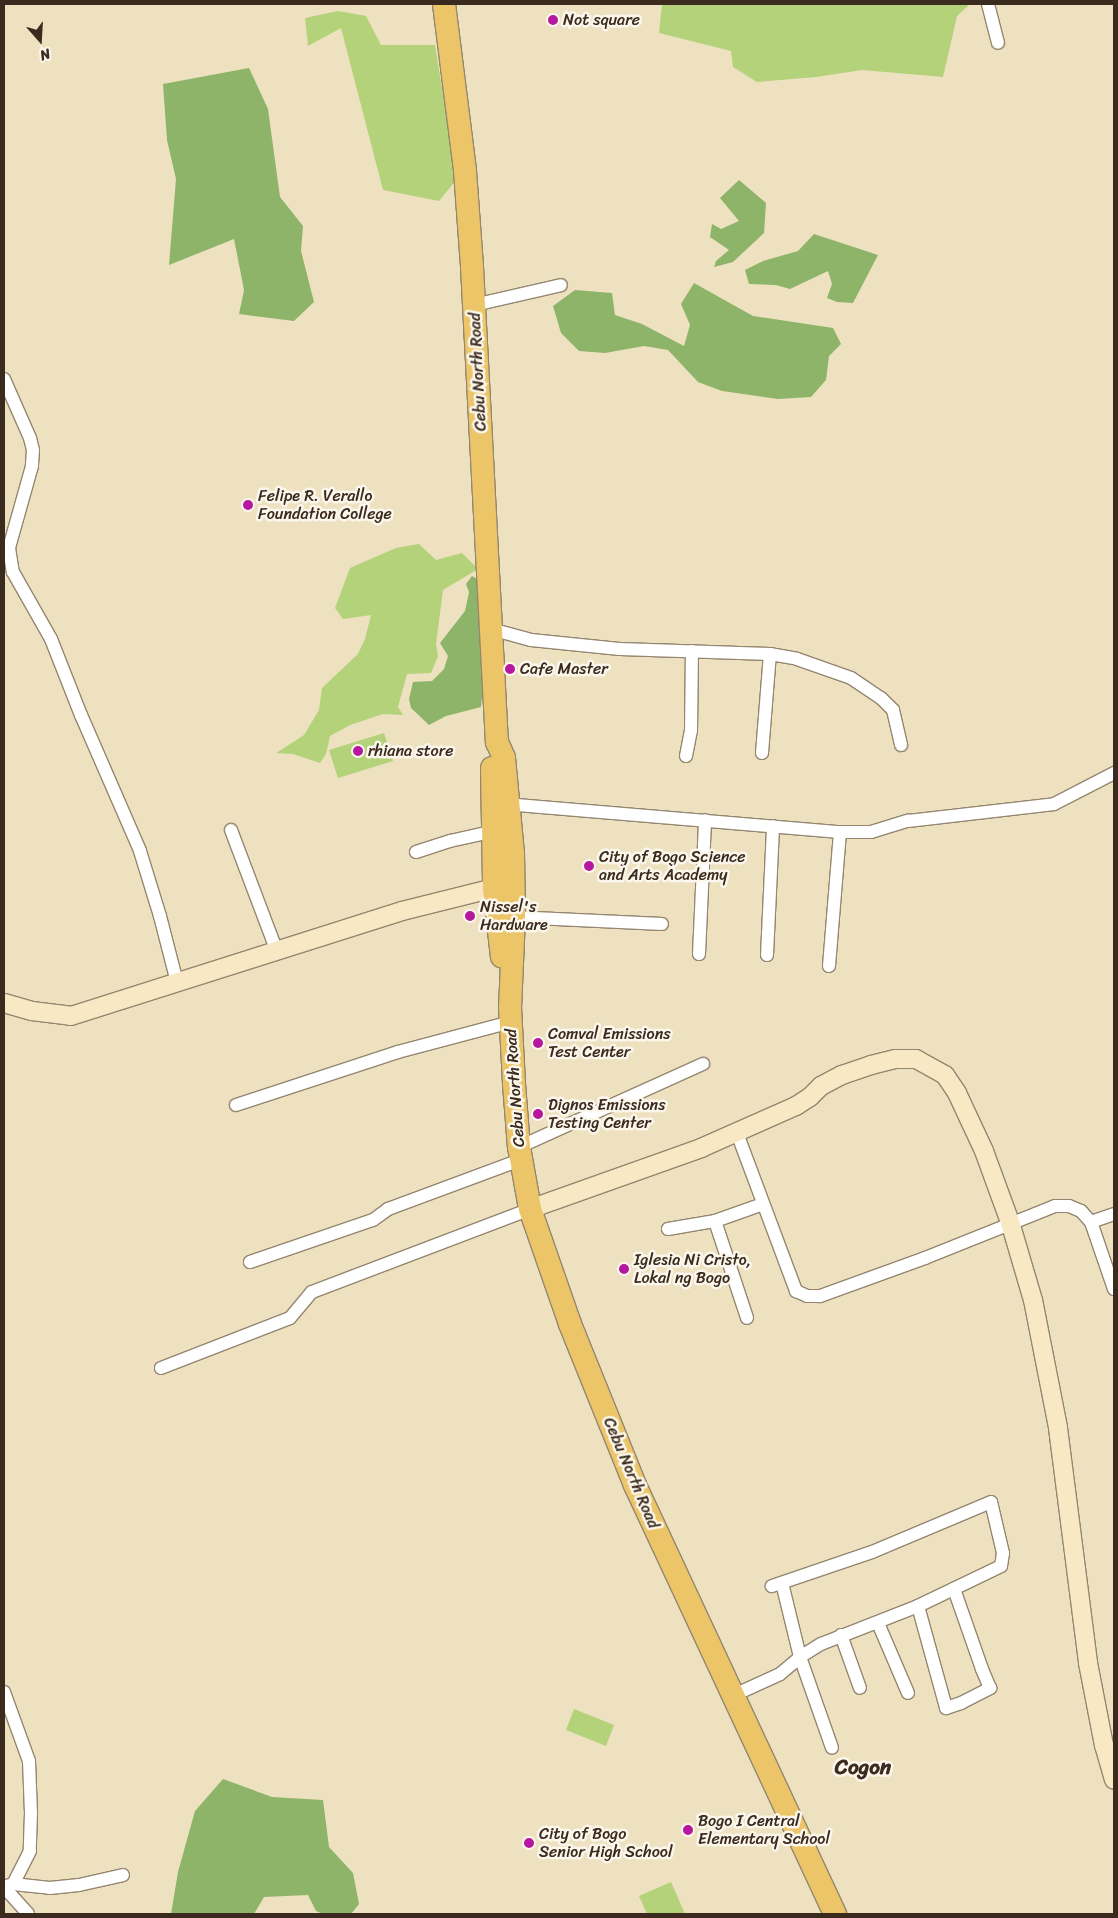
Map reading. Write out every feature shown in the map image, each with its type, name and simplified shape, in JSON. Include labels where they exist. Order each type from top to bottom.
[{"type":"highway","name":"Cebu North Road","points":[[444,4],[465,171],[497,742],[492,759],[501,805],[504,888],[520,1154],[530,1209],[570,1324],[635,1485],[835,1914]]},
{"type":"highway","name":"Cebu North Road","points":[[501,805],[492,832],[503,863]]},
{"type":"highway","name":"Cebu North Road","points":[[504,888],[514,916],[511,1014]]},
{"type":"street","points":[[988,4],[998,43]]},
{"type":"street","points":[[474,305],[561,284]]},
{"type":"street","points":[[4,379],[30,438],[33,450],[32,466],[9,548],[13,572],[51,638],[81,715],[140,851],[160,916],[177,982]]},
{"type":"street","points":[[491,629],[531,640],[620,649],[770,654],[797,659],[850,678],[881,698],[893,710],[901,745]]},
{"type":"street","points":[[686,756],[691,731],[692,651]]},
{"type":"street","points":[[762,754],[770,654]]},
{"type":"street","points":[[501,805],[840,832],[871,832],[908,821],[1054,804],[1114,773]]},
{"type":"street","points":[[699,954],[705,820]]},
{"type":"street","points":[[767,955],[773,826]]},
{"type":"street","points":[[231,830],[277,952]]},
{"type":"street","points":[[416,852],[450,841],[492,832]]},
{"type":"street","points":[[829,966],[840,832]]},
{"type":"street","points":[[4,1003],[32,1011],[71,1016],[402,911],[504,888]]},
{"type":"street","points":[[514,916],[662,924]]},
{"type":"street","points":[[236,1105],[511,1014]]},
{"type":"street","points":[[161,1368],[290,1318],[312,1292],[737,1133],[796,1106],[810,1098],[821,1086],[842,1075],[895,1059],[916,1059],[945,1075],[957,1093],[984,1151],[1010,1222],[1033,1300],[1051,1389],[1066,1484],[1088,1663],[1104,1745],[1114,1780]]},
{"type":"street","points":[[250,1262],[373,1220],[388,1209],[520,1154],[703,1064]]},
{"type":"street","points":[[737,1133],[796,1292],[807,1296],[820,1296],[925,1258],[1010,1222],[1055,1206],[1069,1206],[1082,1211],[1091,1222],[1111,1272],[1114,1289]]},
{"type":"street","points":[[668,1229],[715,1220],[763,1204]]},
{"type":"street","points":[[1091,1222],[1114,1214]]},
{"type":"street","points":[[715,1220],[747,1318]]},
{"type":"street","points":[[732,1696],[780,1674],[800,1657],[841,1635],[878,1623],[918,1606],[1001,1566],[1003,1554],[991,1502],[898,1542],[776,1584],[800,1657],[832,1748]]},
{"type":"street","points":[[918,1606],[946,1708],[961,1703],[990,1688],[954,1589]]},
{"type":"street","points":[[878,1623],[908,1693]]},
{"type":"street","points":[[841,1635],[860,1688]]},
{"type":"street","points":[[4,1692],[29,1761],[30,1851],[7,1886]]},
{"type":"street","points":[[7,1886],[50,1888],[79,1885],[123,1876]]},
{"type":"street","points":[[7,1886],[28,1914]]},
{"type":"green space","points":[[662,4],[967,4],[968,6],[957,16],[943,77],[862,70],[816,77],[757,82],[733,67],[731,51],[659,33]]},
{"type":"green space","points":[[338,11],[366,16],[381,45],[435,45],[457,179],[439,201],[383,190],[341,28],[308,46],[305,18]]},
{"type":"green space","points":[[249,68],[268,109],[280,197],[303,226],[301,251],[314,302],[294,321],[239,314],[244,290],[234,239],[169,265],[176,179],[167,140],[163,84]]},
{"type":"green space","points":[[739,180],[766,203],[764,233],[733,262],[714,267],[716,261],[729,250],[710,237],[712,224],[721,229],[739,221],[720,198]]},
{"type":"green space","points":[[814,234],[878,255],[853,303],[837,302],[827,298],[832,284],[828,271],[790,289],[776,285],[749,284],[745,270],[763,261],[798,251]]},
{"type":"green space","points":[[694,283],[753,316],[833,328],[841,344],[829,356],[826,380],[811,397],[778,399],[722,391],[698,382],[668,350],[644,346],[605,353],[579,351],[561,333],[553,306],[575,290],[612,293],[615,315],[642,324],[684,346],[690,325],[681,304]]},
{"type":"green space","points":[[419,544],[436,560],[462,553],[478,569],[443,590],[436,644],[438,656],[431,673],[407,674],[398,707],[403,715],[383,714],[350,725],[330,736],[326,754],[320,763],[293,754],[276,753],[304,735],[319,710],[322,688],[358,654],[365,639],[371,615],[343,619],[335,608],[350,568],[396,548]]},
{"type":"green space","points":[[472,576],[477,579],[483,688],[481,707],[446,716],[429,725],[411,708],[409,699],[413,682],[432,681],[444,669],[448,656],[440,643],[465,611],[469,592],[466,584]]},
{"type":"green space","points":[[384,733],[393,761],[338,778],[329,750]]},
{"type":"green space","points":[[574,1709],[614,1725],[606,1746],[566,1730]]},
{"type":"green space","points":[[223,1779],[272,1797],[323,1800],[329,1847],[353,1873],[359,1904],[351,1914],[323,1914],[316,1911],[308,1895],[264,1897],[254,1914],[171,1914],[178,1872],[195,1811]]},
{"type":"green space","points":[[671,1882],[685,1914],[647,1914],[639,1896]]},
{"type":"place","name":"Not square","points":[[553,20]]},
{"type":"place","name":"Felipe R. Verallo Foundation College","points":[[248,505]]},
{"type":"place","name":"Cafe Master","points":[[510,669]]},
{"type":"place","name":"rhiana store","points":[[358,751]]},
{"type":"place","name":"City of Bogo Science and Arts Academy","points":[[589,866]]},
{"type":"place","name":"Nissel's Hardware","points":[[470,916]]},
{"type":"place","name":"Comval Emissions Test Center","points":[[538,1043]]},
{"type":"place","name":"Dignos Emissions Testing Center","points":[[538,1114]]},
{"type":"place","name":"Iglesia Ni Cristo, Lokal ng Bogo","points":[[624,1269]]},
{"type":"place","name":"Bogo I Central Elementary School","points":[[688,1830]]},
{"type":"place","name":"City of Bogo Senior High School","points":[[529,1843]]},
{"type":"district","name":"Cogon","points":[[863,1767]]}]
